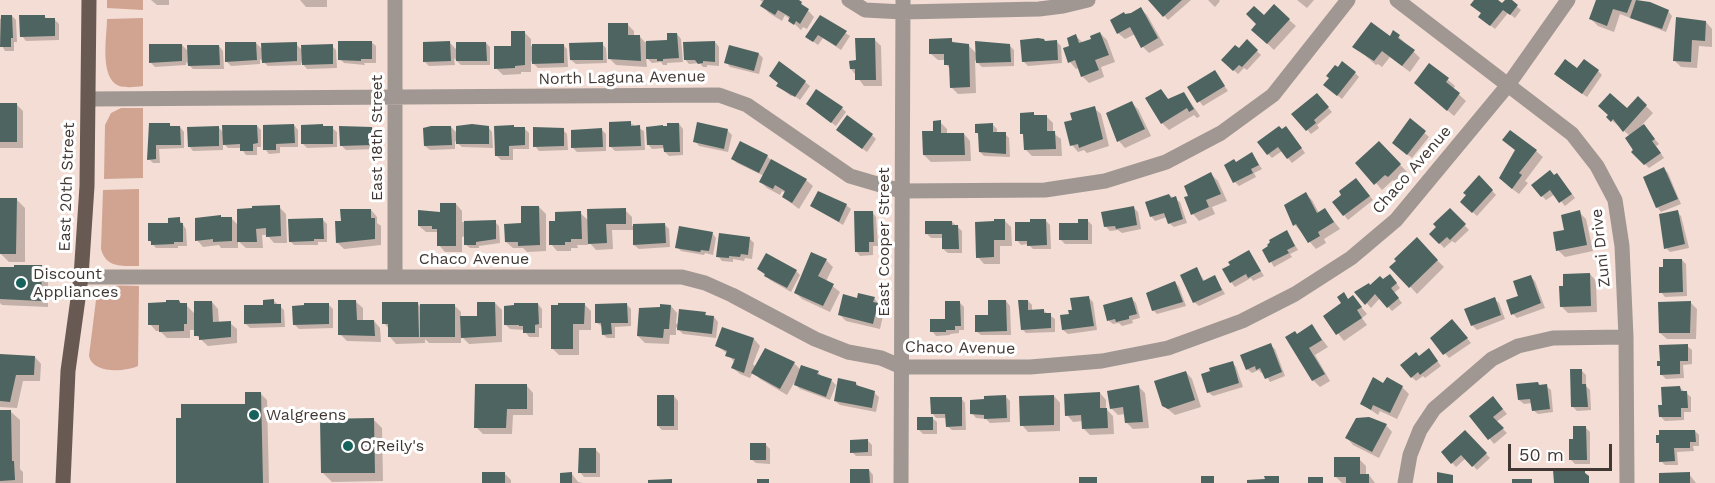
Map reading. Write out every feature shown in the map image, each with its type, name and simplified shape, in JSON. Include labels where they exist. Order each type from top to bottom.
[{"type":"main road","name":"East 20th Street","points":[[63,483],[68,372],[81,277],[87,186],[89,0]]},
{"type":"street","name":"East 18th Street","points":[[395,0],[395,277]]},
{"type":"street","points":[[849,0],[865,10],[903,6],[1039,9],[1088,0]]},
{"type":"street","name":"North Laguna Avenue","points":[[88,99],[719,96],[747,105],[850,176],[901,191],[1045,189],[1105,181],[1166,162],[1221,133],[1273,95],[1348,0]]},
{"type":"street","name":"Zuni Drive","points":[[1397,0],[1572,134],[1597,166],[1615,200],[1622,246],[1626,337],[1627,483]]},
{"type":"street","name":"Chaco Avenue","points":[[81,277],[682,277],[705,283],[732,295],[815,339],[848,352],[881,358],[902,367],[1030,367],[1102,361],[1168,348],[1242,321],[1295,294],[1351,258],[1396,220],[1508,86],[1568,0]]},
{"type":"street","name":"East Cooper Street","points":[[901,483],[903,6]]},
{"type":"street","points":[[1405,483],[1410,455],[1420,430],[1434,410],[1492,359],[1518,346],[1553,338],[1626,337]]},
{"type":"shaded area","points":[[107,0],[143,0],[143,10],[107,8]]},
{"type":"shaded area","points":[[143,18],[143,86],[119,86],[113,82],[106,66],[107,19]]},
{"type":"shaded area","points":[[121,108],[143,108],[143,178],[104,179],[105,125],[111,113]]},
{"type":"shaded area","points":[[139,189],[139,266],[116,265],[107,260],[101,249],[103,190]]},
{"type":"shaded area","points":[[114,286],[139,286],[138,366],[125,370],[110,370],[96,366],[89,356],[96,300],[99,294]]},
{"type":"building","points":[[764,0],[799,0],[809,9],[800,24],[796,21],[794,25],[788,21],[790,17],[778,10],[775,15],[760,6]]},
{"type":"building","points":[[1148,0],[1182,0],[1163,17]]},
{"type":"building","points":[[1474,0],[1498,0],[1502,3],[1505,0],[1512,0],[1518,5],[1510,15],[1503,10],[1490,26],[1478,17],[1481,13],[1470,5]]},
{"type":"building","points":[[1596,0],[1632,0],[1627,13],[1613,9],[1607,26],[1589,19]]},
{"type":"building","points":[[1636,0],[1650,2],[1669,10],[1662,29],[1630,18]]},
{"type":"building","points":[[1274,4],[1290,19],[1267,44],[1251,30],[1256,24],[1246,14],[1254,6],[1264,15]]},
{"type":"building","points":[[1141,7],[1158,38],[1141,48],[1130,27],[1117,34],[1110,20],[1124,12],[1125,14],[1131,13]]},
{"type":"building","points":[[1,15],[12,15],[11,47],[0,47]]},
{"type":"building","points":[[19,15],[45,15],[45,18],[55,18],[55,36],[20,37]]},
{"type":"building","points":[[820,15],[847,31],[836,46],[818,35],[813,42],[805,37]]},
{"type":"building","points":[[1676,17],[1706,21],[1705,41],[1692,40],[1691,62],[1673,61]]},
{"type":"building","points":[[1371,22],[1390,36],[1393,30],[1400,35],[1398,38],[1415,50],[1402,66],[1382,51],[1374,61],[1352,47]]},
{"type":"building","points":[[608,23],[628,23],[628,35],[640,35],[641,61],[608,59]]},
{"type":"building","points":[[511,31],[525,31],[525,65],[494,69],[494,46],[511,46]]},
{"type":"building","points":[[1100,32],[1109,55],[1095,60],[1099,70],[1081,77],[1075,60],[1068,63],[1063,48],[1069,46],[1067,38],[1076,34],[1079,43],[1091,39],[1090,36]]},
{"type":"building","points":[[667,33],[677,33],[679,58],[663,59],[663,61],[646,59],[646,41],[667,40]]},
{"type":"building","points":[[855,38],[875,38],[876,80],[855,80],[855,69],[850,69],[849,61],[856,60]]},
{"type":"building","points":[[952,38],[952,42],[969,44],[970,87],[950,88],[949,65],[944,65],[944,54],[929,54],[929,39]]},
{"type":"building","points":[[1038,38],[1045,41],[1057,40],[1058,60],[1022,62],[1020,40]]},
{"type":"building","points":[[1247,39],[1258,50],[1242,67],[1239,65],[1233,71],[1221,60],[1235,45],[1239,48]]},
{"type":"building","points":[[338,41],[372,41],[372,59],[338,60]]},
{"type":"building","points":[[450,41],[451,61],[423,62],[423,42]]},
{"type":"building","points":[[715,41],[715,62],[703,61],[698,64],[695,60],[684,60],[683,42]]},
{"type":"building","points":[[975,41],[1010,44],[1011,62],[976,63]]},
{"type":"building","points":[[225,42],[256,42],[257,60],[225,62]]},
{"type":"building","points":[[297,42],[297,61],[262,63],[261,43]]},
{"type":"building","points":[[456,42],[486,42],[487,61],[456,61]]},
{"type":"building","points":[[603,42],[603,60],[570,60],[569,43]]},
{"type":"building","points":[[149,44],[182,44],[182,61],[149,63]]},
{"type":"building","points":[[333,44],[333,64],[302,65],[301,45]]},
{"type":"building","points":[[532,44],[564,44],[564,63],[532,64]]},
{"type":"building","points":[[187,45],[219,45],[220,65],[188,66]]},
{"type":"building","points":[[729,45],[759,53],[754,71],[724,63]]},
{"type":"building","points":[[1565,59],[1577,68],[1584,59],[1599,70],[1582,94],[1554,74]]},
{"type":"building","points":[[779,61],[806,81],[795,97],[776,86],[778,83],[769,76]]},
{"type":"building","points":[[1342,61],[1356,72],[1337,96],[1323,85],[1329,78],[1326,76],[1335,65],[1338,67]]},
{"type":"building","points":[[1429,63],[1449,78],[1446,82],[1460,93],[1447,111],[1414,83]]},
{"type":"building","points":[[1215,70],[1225,86],[1197,103],[1187,87]]},
{"type":"building","points":[[816,89],[843,107],[831,123],[806,104]]},
{"type":"building","points":[[1161,89],[1168,99],[1184,92],[1194,109],[1189,112],[1187,108],[1161,124],[1145,98]]},
{"type":"building","points":[[1317,93],[1329,107],[1314,120],[1316,123],[1306,131],[1291,114]]},
{"type":"building","points":[[1610,93],[1627,108],[1638,96],[1647,105],[1623,132],[1613,119],[1611,122],[1606,117],[1608,115],[1598,106]]},
{"type":"building","points":[[1132,101],[1145,129],[1117,142],[1106,113]]},
{"type":"building","points":[[0,103],[17,103],[17,142],[0,142]]},
{"type":"building","points":[[1095,106],[1103,139],[1079,148],[1078,144],[1070,146],[1064,122],[1072,120],[1070,113]]},
{"type":"building","points":[[1034,112],[1034,115],[1047,115],[1047,131],[1055,131],[1056,149],[1024,150],[1023,134],[1020,134],[1020,113]]},
{"type":"building","points":[[847,115],[873,134],[862,149],[836,130]]},
{"type":"building","points":[[1410,118],[1426,131],[1407,155],[1392,143]]},
{"type":"building","points":[[941,120],[941,133],[964,133],[965,155],[923,155],[922,131],[933,131],[933,121]]},
{"type":"building","points":[[631,121],[631,126],[640,125],[641,146],[609,147],[609,122]]},
{"type":"building","points":[[697,122],[728,129],[724,149],[693,142]]},
{"type":"building","points":[[149,123],[170,123],[170,126],[180,126],[181,145],[156,145],[156,159],[147,160]]},
{"type":"building","points":[[667,123],[679,123],[680,152],[664,152],[663,145],[647,145],[646,127],[667,126]]},
{"type":"building","points":[[993,123],[993,132],[1006,132],[1006,154],[979,152],[975,124]]},
{"type":"building","points":[[294,124],[295,143],[276,144],[276,150],[263,150],[263,125]]},
{"type":"building","points":[[323,124],[323,126],[333,126],[333,144],[301,144],[301,125]]},
{"type":"building","points":[[472,124],[489,126],[489,144],[456,144],[456,126]]},
{"type":"building","points":[[1644,124],[1655,139],[1652,141],[1661,153],[1644,165],[1631,152],[1633,150],[1625,138]]},
{"type":"building","points":[[222,125],[257,125],[258,143],[253,144],[253,151],[240,151],[240,144],[223,145]]},
{"type":"building","points":[[514,125],[514,127],[525,127],[525,145],[509,146],[509,156],[495,156],[494,126]]},
{"type":"building","points":[[219,126],[219,146],[188,147],[187,127]]},
{"type":"building","points":[[339,126],[372,127],[373,145],[340,146]]},
{"type":"building","points":[[451,126],[452,145],[424,146],[423,128]]},
{"type":"building","points":[[1279,126],[1282,129],[1286,126],[1302,148],[1287,159],[1278,147],[1267,155],[1257,142]]},
{"type":"building","points":[[533,127],[564,128],[564,146],[533,147]]},
{"type":"building","points":[[602,128],[603,147],[571,148],[571,130]]},
{"type":"building","points":[[1510,130],[1537,150],[1519,173],[1522,175],[1512,189],[1499,178],[1515,150],[1502,140]]},
{"type":"building","points":[[740,141],[768,155],[759,173],[731,159]]},
{"type":"building","points":[[1379,141],[1401,164],[1388,177],[1385,175],[1374,185],[1355,163]]},
{"type":"building","points":[[1252,152],[1259,165],[1251,169],[1253,173],[1233,183],[1224,165],[1234,159],[1236,162]]},
{"type":"building","points":[[771,159],[807,179],[792,203],[782,197],[785,191],[775,185],[773,189],[759,182]]},
{"type":"building","points":[[1664,167],[1678,199],[1656,208],[1643,177]]},
{"type":"building","points":[[1550,170],[1554,175],[1557,173],[1572,194],[1559,203],[1550,190],[1541,197],[1531,185]]},
{"type":"building","points":[[1211,172],[1221,194],[1206,200],[1209,207],[1191,215],[1184,197],[1188,196],[1184,186]]},
{"type":"building","points":[[1479,175],[1493,190],[1472,213],[1460,202],[1466,195],[1463,193]]},
{"type":"building","points":[[1356,178],[1370,196],[1343,216],[1332,202],[1341,195],[1339,191]]},
{"type":"building","points":[[818,191],[847,204],[839,222],[810,206]]},
{"type":"building","points":[[1306,192],[1317,213],[1325,208],[1334,222],[1318,232],[1320,236],[1308,243],[1296,224],[1293,226],[1284,205]]},
{"type":"building","points":[[1169,194],[1171,198],[1176,196],[1183,219],[1168,224],[1164,213],[1150,217],[1145,202]]},
{"type":"building","points":[[0,198],[17,198],[16,254],[0,254]]},
{"type":"building","points":[[440,203],[456,203],[456,246],[437,246],[437,229],[432,229],[432,226],[418,226],[418,210],[440,212]]},
{"type":"building","points":[[280,205],[281,236],[266,237],[266,228],[256,229],[257,242],[237,242],[237,209]]},
{"type":"building","points":[[521,206],[539,206],[540,245],[518,246],[518,242],[505,242],[504,224],[521,223]]},
{"type":"building","points":[[1134,206],[1137,225],[1116,229],[1115,226],[1104,227],[1101,212]]},
{"type":"building","points":[[626,208],[626,224],[606,224],[607,243],[588,244],[587,209]]},
{"type":"building","points":[[1450,208],[1466,224],[1450,240],[1447,237],[1439,244],[1429,234],[1436,227],[1433,224]]},
{"type":"building","points":[[340,209],[371,209],[371,218],[375,218],[375,239],[336,243],[335,221],[341,221]]},
{"type":"building","points":[[1580,210],[1587,245],[1556,251],[1553,232],[1564,230],[1561,215]]},
{"type":"building","points":[[1678,210],[1685,244],[1664,249],[1659,214]]},
{"type":"building","points":[[581,211],[582,239],[571,239],[571,242],[565,242],[565,245],[549,245],[549,221],[555,221],[555,212]]},
{"type":"building","points":[[854,211],[873,211],[874,242],[869,242],[869,252],[855,252]]},
{"type":"building","points":[[221,215],[221,217],[232,217],[232,241],[213,242],[213,239],[195,241],[195,218]]},
{"type":"building","points":[[180,217],[180,223],[183,223],[183,242],[151,245],[151,241],[148,241],[148,223],[168,223],[168,218]]},
{"type":"building","points":[[323,218],[324,239],[289,242],[288,219]]},
{"type":"building","points":[[994,219],[1005,219],[1005,240],[994,240],[994,257],[976,258],[975,222],[994,221]]},
{"type":"building","points":[[1030,219],[1046,219],[1047,245],[1027,246],[1027,241],[1015,241],[1015,222],[1030,222]]},
{"type":"building","points":[[1078,219],[1088,219],[1088,240],[1059,240],[1059,223],[1078,223]]},
{"type":"building","points":[[496,220],[496,239],[476,242],[476,245],[464,245],[464,221]]},
{"type":"building","points":[[925,221],[952,221],[952,225],[958,225],[959,249],[942,249],[942,234],[925,234]]},
{"type":"building","points":[[665,223],[666,243],[633,245],[633,224]]},
{"type":"building","points":[[679,226],[713,232],[709,251],[675,248]]},
{"type":"building","points":[[1287,230],[1295,246],[1287,250],[1289,253],[1269,263],[1262,250],[1268,246],[1269,240]]},
{"type":"building","points":[[719,233],[750,237],[748,255],[741,254],[740,257],[729,256],[729,258],[716,257]]},
{"type":"building","points":[[1417,237],[1438,260],[1409,288],[1389,267],[1396,261],[1394,259]]},
{"type":"building","points":[[1249,250],[1261,271],[1248,278],[1246,274],[1230,283],[1222,269],[1230,265],[1228,262]]},
{"type":"building","points":[[811,252],[827,259],[818,276],[834,284],[823,306],[794,293]]},
{"type":"building","points":[[766,253],[797,270],[787,288],[764,276],[765,274],[757,269]]},
{"type":"building","points":[[1663,259],[1682,259],[1683,292],[1659,293],[1659,267],[1663,267]]},
{"type":"building","name":"Discount Appliances","points":[[14,265],[42,265],[41,301],[0,299],[0,267],[14,267]]},
{"type":"building","points":[[1197,267],[1203,281],[1215,275],[1222,290],[1193,303],[1180,275]]},
{"type":"building","points":[[1590,273],[1591,306],[1560,307],[1559,286],[1563,286],[1563,274]]},
{"type":"building","points":[[1390,274],[1397,283],[1391,288],[1399,298],[1387,308],[1375,294],[1365,305],[1354,292],[1369,283],[1370,285],[1380,276],[1383,279]]},
{"type":"building","points":[[1531,275],[1541,303],[1511,315],[1506,300],[1518,296],[1513,281]]},
{"type":"building","points":[[1175,281],[1183,302],[1152,311],[1146,293]]},
{"type":"building","points":[[1344,292],[1348,299],[1353,295],[1362,307],[1357,310],[1362,318],[1336,335],[1323,316],[1341,303],[1337,297]]},
{"type":"building","points":[[858,293],[875,297],[873,302],[878,303],[873,324],[838,315],[843,294],[857,298]]},
{"type":"building","points":[[1089,296],[1094,326],[1062,330],[1060,315],[1069,314],[1068,310],[1072,310],[1070,298]]},
{"type":"building","points":[[1132,297],[1137,314],[1129,316],[1129,319],[1116,322],[1115,319],[1107,321],[1103,305]]},
{"type":"building","points":[[1495,297],[1501,315],[1471,326],[1464,309]]},
{"type":"building","points":[[274,299],[274,304],[281,304],[281,323],[244,324],[244,305],[263,305],[263,300]]},
{"type":"building","points":[[166,300],[179,300],[180,303],[187,303],[187,324],[184,324],[184,331],[159,332],[159,325],[148,325],[148,303],[166,302]]},
{"type":"building","points":[[338,300],[356,300],[357,320],[374,320],[375,336],[338,335]]},
{"type":"building","points":[[988,300],[1006,300],[1007,331],[975,332],[975,315],[988,315]]},
{"type":"building","points":[[1018,300],[1028,300],[1028,310],[1044,309],[1044,313],[1051,313],[1051,328],[1021,330]]},
{"type":"building","points":[[194,301],[212,301],[213,322],[231,321],[231,337],[199,340],[199,336],[194,336]]},
{"type":"building","points":[[945,301],[960,301],[961,326],[955,326],[955,330],[946,330],[946,332],[930,332],[930,319],[945,319]]},
{"type":"building","points":[[1691,301],[1690,333],[1659,333],[1658,302]]},
{"type":"building","points":[[382,302],[418,302],[419,337],[388,337],[388,324],[382,324]]},
{"type":"building","points":[[477,302],[495,302],[496,336],[461,338],[460,316],[477,316]]},
{"type":"building","points":[[304,303],[329,303],[329,324],[293,325],[292,306],[304,305]]},
{"type":"building","points":[[514,303],[538,303],[539,324],[535,325],[535,333],[523,333],[523,326],[504,325],[504,306],[514,305]]},
{"type":"building","points":[[558,303],[585,303],[584,324],[573,324],[573,349],[551,349],[551,305],[558,305]]},
{"type":"building","points":[[627,303],[628,323],[611,323],[612,334],[602,335],[601,323],[595,323],[595,304]]},
{"type":"building","points":[[420,304],[455,304],[455,337],[420,337]]},
{"type":"building","points":[[660,304],[671,305],[669,329],[664,329],[663,338],[637,336],[639,308],[660,307]]},
{"type":"building","points":[[679,309],[706,312],[705,315],[714,316],[712,334],[677,330]]},
{"type":"building","points":[[1452,319],[1468,338],[1443,355],[1430,338]]},
{"type":"building","points":[[1312,324],[1322,340],[1309,348],[1325,374],[1312,381],[1285,337],[1295,331],[1297,334]]},
{"type":"building","points":[[722,327],[754,338],[744,373],[731,368],[735,359],[725,356],[727,351],[715,346]]},
{"type":"building","points":[[1271,343],[1282,372],[1265,379],[1260,368],[1256,370],[1255,366],[1246,370],[1240,355]]},
{"type":"building","points":[[1688,344],[1688,361],[1680,361],[1680,374],[1660,375],[1660,366],[1657,366],[1657,361],[1660,361],[1659,345]]},
{"type":"building","points":[[765,348],[795,362],[780,389],[751,373]]},
{"type":"building","points":[[1429,348],[1438,361],[1420,375],[1418,372],[1411,378],[1400,365],[1416,352],[1419,356]]},
{"type":"building","points":[[0,354],[35,356],[34,375],[16,375],[10,402],[0,401]]},
{"type":"building","points":[[1233,361],[1239,383],[1207,393],[1201,374],[1210,371],[1209,368]]},
{"type":"building","points":[[801,365],[819,371],[817,374],[832,379],[826,397],[794,385]]},
{"type":"building","points":[[1570,369],[1582,369],[1582,384],[1586,384],[1588,407],[1571,407]]},
{"type":"building","points":[[1186,371],[1195,400],[1168,409],[1162,406],[1154,381]]},
{"type":"building","points":[[1373,377],[1383,383],[1387,377],[1403,386],[1390,413],[1373,405],[1371,410],[1360,404]]},
{"type":"building","points":[[838,378],[856,382],[856,385],[875,391],[872,408],[834,401]]},
{"type":"building","points":[[1538,382],[1539,385],[1547,384],[1550,409],[1532,411],[1530,399],[1518,400],[1516,384]]},
{"type":"building","points":[[475,384],[527,384],[527,409],[507,409],[506,428],[474,428]]},
{"type":"building","points":[[1139,385],[1143,422],[1125,423],[1123,407],[1110,409],[1107,391]]},
{"type":"building","points":[[1680,386],[1681,391],[1687,391],[1688,408],[1681,408],[1681,417],[1659,417],[1658,405],[1662,405],[1661,387]]},
{"type":"building","name":"Walgreens","points":[[245,392],[261,392],[263,483],[176,483],[176,418],[181,418],[181,404],[245,404]]},
{"type":"building","points":[[1100,392],[1100,408],[1107,408],[1108,428],[1082,429],[1081,415],[1065,416],[1064,394]]},
{"type":"building","points":[[657,395],[674,395],[674,426],[657,426]]},
{"type":"building","points":[[1006,395],[1007,418],[984,419],[984,415],[970,414],[970,400],[984,399],[984,396]]},
{"type":"building","points":[[1054,395],[1054,425],[1020,426],[1019,396]]},
{"type":"building","points":[[1493,396],[1503,409],[1493,417],[1504,428],[1488,440],[1469,416]]},
{"type":"building","points":[[930,397],[962,397],[962,426],[946,427],[945,414],[931,414]]},
{"type":"building","points":[[0,410],[11,410],[12,461],[14,461],[15,480],[0,481]]},
{"type":"building","points":[[917,417],[933,417],[933,430],[917,430]]},
{"type":"building","points":[[1369,417],[1387,424],[1372,452],[1345,438],[1356,418]]},
{"type":"building","name":"O'Reily's","points":[[374,418],[375,473],[321,473],[320,419]]},
{"type":"building","points":[[1573,426],[1586,426],[1587,460],[1569,460],[1569,439],[1573,439]]},
{"type":"building","points":[[1465,430],[1487,453],[1472,467],[1461,455],[1451,464],[1441,452]]},
{"type":"building","points":[[1659,430],[1695,430],[1696,442],[1690,442],[1690,448],[1674,448],[1675,461],[1659,462],[1659,443],[1656,443],[1656,435],[1659,435]]},
{"type":"building","points":[[868,439],[868,452],[850,453],[850,440]]},
{"type":"building","points":[[750,443],[766,443],[766,460],[750,460]]},
{"type":"building","points":[[579,448],[596,448],[596,473],[578,473]]},
{"type":"building","points":[[1334,457],[1360,457],[1360,474],[1369,474],[1369,483],[1346,483],[1346,477],[1334,477]]},
{"type":"building","points":[[850,469],[869,469],[870,483],[850,483]]},
{"type":"building","points":[[1553,470],[1585,470],[1589,476],[1589,483],[1554,483]]},
{"type":"building","points":[[482,472],[505,472],[505,483],[482,483]]},
{"type":"building","points":[[572,472],[572,483],[560,483],[560,473]]},
{"type":"building","points":[[1437,472],[1453,475],[1453,483],[1437,483]]},
{"type":"building","points":[[1690,472],[1690,483],[1659,483],[1659,473]]},
{"type":"building","points":[[1201,476],[1214,476],[1214,483],[1201,483]]},
{"type":"building","points":[[1264,476],[1279,476],[1279,483],[1247,483],[1247,480],[1265,479]]},
{"type":"building","points":[[1079,477],[1097,477],[1097,483],[1079,483]]},
{"type":"building","points":[[1308,477],[1323,477],[1323,483],[1308,483]]},
{"type":"building","points":[[672,479],[672,483],[648,483],[648,480]]},
{"type":"building","points":[[757,479],[769,479],[769,483],[757,483]]},
{"type":"building","points":[[1512,479],[1532,479],[1532,483],[1512,483]]},
{"type":"place","name":"Discount Appliances","points":[[21,283]]},
{"type":"place","name":"Walgreens","points":[[254,415]]},
{"type":"place","name":"O'Reily's","points":[[348,446]]}]
